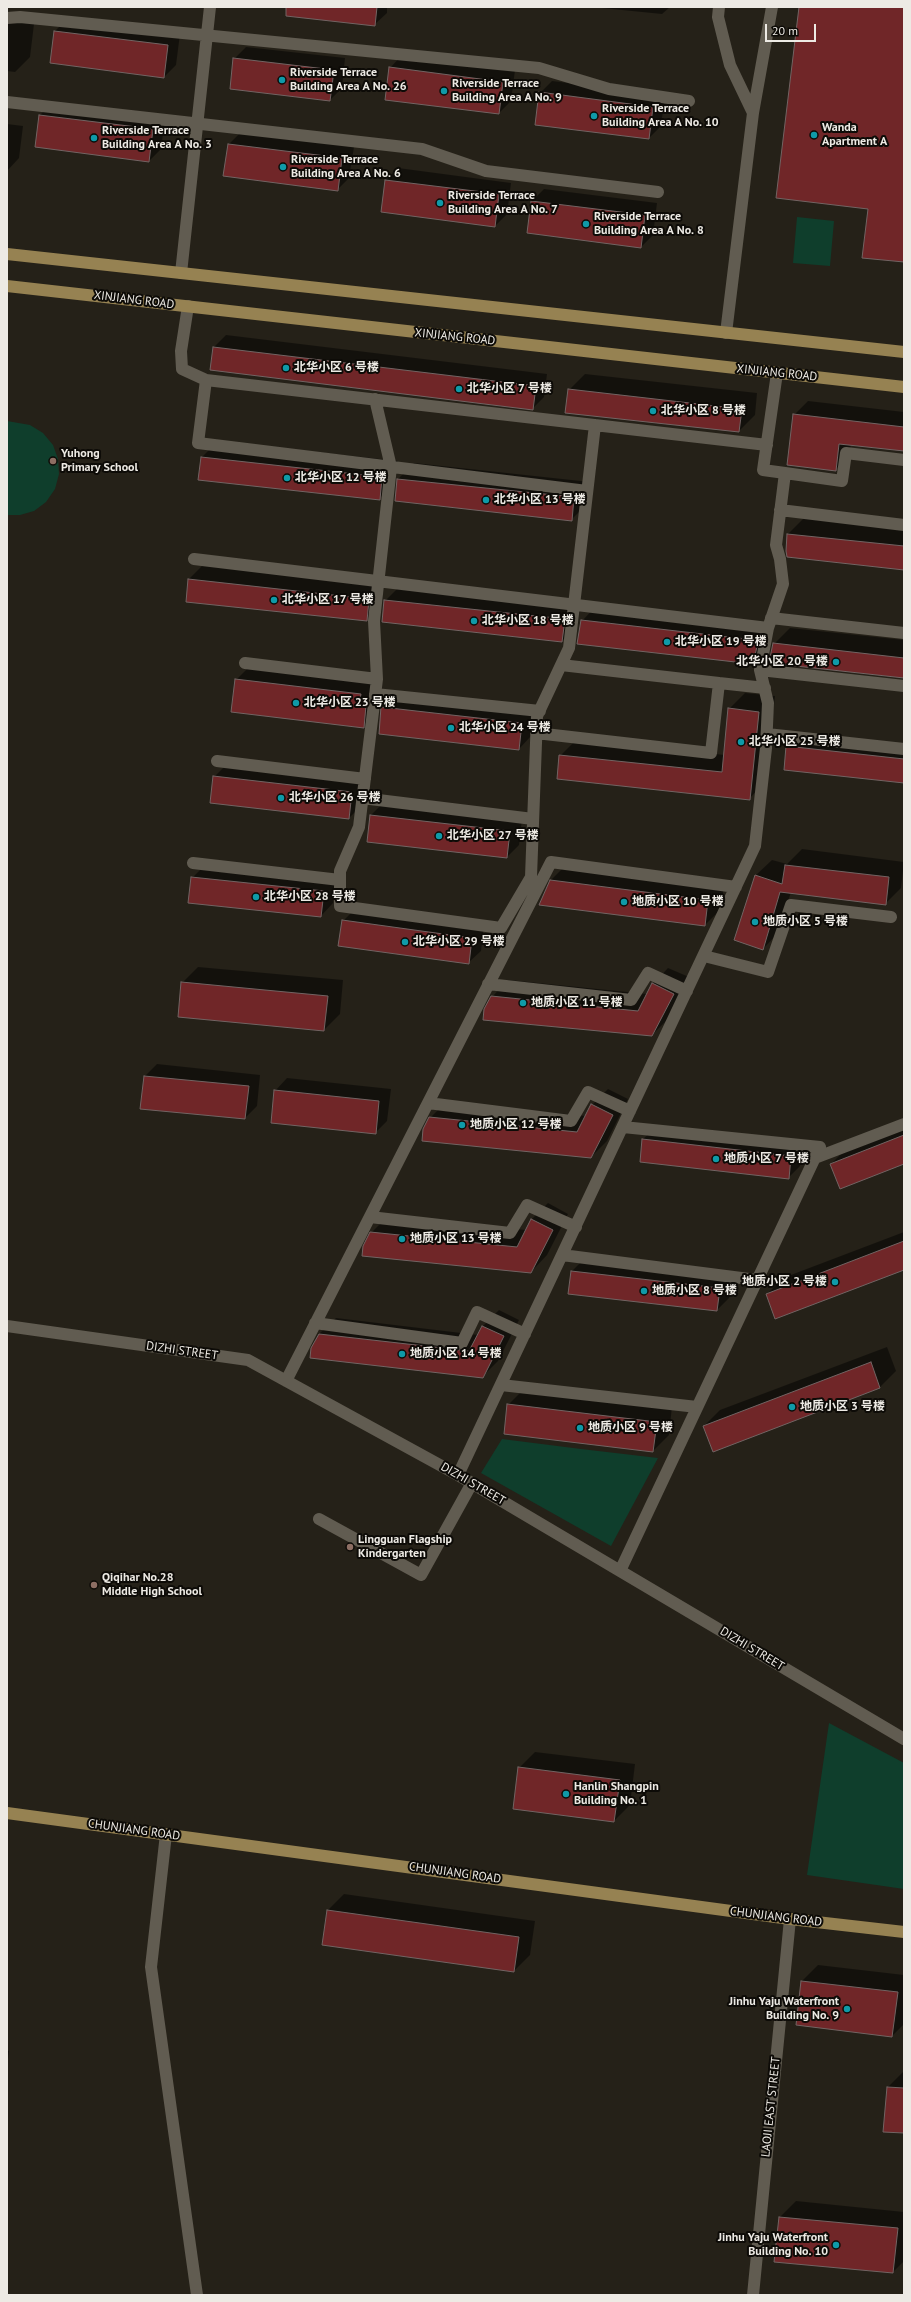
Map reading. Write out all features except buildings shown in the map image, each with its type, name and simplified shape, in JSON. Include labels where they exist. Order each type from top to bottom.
[{"type":"main road","points":[[7,254],[904,352]]},
{"type":"main road","name":"XINJIANG ROAD","points":[[7,286],[904,387]]},
{"type":"main road","name":"CHUNJIANG ROAD","points":[[7,1813],[790,1919],[904,1932]]},
{"type":"street","points":[[181,273],[210,7]]},
{"type":"street","points":[[719,7],[718,17],[730,65],[753,113]]},
{"type":"street","points":[[726,333],[753,113],[772,7]]},
{"type":"street","points":[[7,18],[20,17],[539,68],[609,89],[689,101]]},
{"type":"street","points":[[7,102],[422,149],[486,171],[658,192]]},
{"type":"street","points":[[188,306],[181,351],[182,369],[206,380],[767,445]]},
{"type":"street","points":[[777,373],[763,470],[842,481],[846,453],[904,460]]},
{"type":"street","points":[[206,380],[198,443],[390,468],[587,491]]},
{"type":"street","points":[[375,399],[390,468],[374,621],[377,680],[359,827],[340,871],[340,906],[501,928],[531,877],[536,733],[540,711],[568,648],[595,425]]},
{"type":"street","points":[[458,1475],[755,846],[767,734],[768,703],[760,670],[769,623],[783,584],[780,559],[776,545],[785,473]]},
{"type":"street","points":[[780,510],[904,525]]},
{"type":"street","points":[[194,559],[574,605],[769,623],[904,633]]},
{"type":"street","points":[[245,664],[377,680]]},
{"type":"street","points":[[561,665],[765,688]]},
{"type":"street","points":[[760,670],[904,686]]},
{"type":"street","points":[[536,733],[710,753],[719,683]]},
{"type":"street","points":[[375,694],[540,711]]},
{"type":"street","points":[[767,734],[904,749]]},
{"type":"street","points":[[217,761],[365,779]]},
{"type":"street","points":[[362,798],[533,818]]},
{"type":"street","points":[[286,1381],[551,862],[736,887]]},
{"type":"street","points":[[193,863],[340,880]]},
{"type":"street","points":[[704,956],[768,972],[791,905],[891,917]]},
{"type":"street","points":[[488,984],[631,1000],[648,973],[687,991]]},
{"type":"street","points":[[428,1103],[571,1121],[588,1092],[630,1111]]},
{"type":"street","points":[[814,1158],[904,1124]]},
{"type":"street","points":[[620,1571],[820,1146],[623,1127]]},
{"type":"street","points":[[370,1217],[510,1232],[527,1205],[576,1227]]},
{"type":"street","points":[[562,1255],[757,1280]]},
{"type":"street","points":[[316,1324],[462,1343],[477,1312],[525,1334]]},
{"type":"street","name":"DIZHI STREET","points":[[7,1326],[248,1360],[472,1483],[904,1739]]},
{"type":"street","points":[[501,1385],[697,1407]]},
{"type":"street","points":[[319,1519],[421,1575],[472,1483]]},
{"type":"street","points":[[166,1834],[151,1967],[197,2295]]},
{"type":"street","name":"LAOJI EAST STREET","points":[[753,2295],[790,1919]]},
{"type":"green space","points":[[797,217],[834,221],[830,266],[793,263]]},
{"type":"green space","points":[[7,421],[30,425],[43,433],[53,445],[58,459],[59,474],[55,489],[46,502],[34,511],[20,515],[7,515]]},
{"type":"green space","points":[[502,1439],[658,1458],[611,1546],[481,1473]]},
{"type":"green space","points":[[829,1723],[904,1763],[904,1889],[807,1875]]},
{"type":"place","name":"Riverside Terrace Building Area A No. 26","points":[[282,80]]},
{"type":"place","name":"Riverside Terrace Building Area A No. 9","points":[[444,91]]},
{"type":"place","name":"Riverside Terrace Building Area A No. 10","points":[[594,116]]},
{"type":"place","name":"Wanda Apartment A","points":[[814,135]]},
{"type":"place","name":"Riverside Terrace Building Area A No. 3","points":[[94,138]]},
{"type":"place","name":"Riverside Terrace Building Area A No. 6","points":[[283,167]]},
{"type":"place","name":"Riverside Terrace Building Area A No. 7","points":[[440,203]]},
{"type":"place","name":"Riverside Terrace Building Area A No. 8","points":[[586,224]]},
{"type":"place","name":"北华小区 6 号楼","points":[[286,368]]},
{"type":"place","name":"北华小区 7 号楼","points":[[459,389]]},
{"type":"place","name":"北华小区 8 号楼","points":[[653,411]]},
{"type":"place","name":"Yuhong Primary School","points":[[53,461]]},
{"type":"place","name":"北华小区 12 号楼","points":[[287,478]]},
{"type":"place","name":"北华小区 13 号楼","points":[[486,500]]},
{"type":"place","name":"北华小区 17 号楼","points":[[274,600]]},
{"type":"place","name":"北华小区 18 号楼","points":[[474,621]]},
{"type":"place","name":"北华小区 19 号楼","points":[[667,642]]},
{"type":"place","name":"北华小区 20 号楼","points":[[836,662]]},
{"type":"place","name":"北华小区 23 号楼","points":[[296,703]]},
{"type":"place","name":"北华小区 24 号楼","points":[[451,728]]},
{"type":"place","name":"北华小区 25 号楼","points":[[741,742]]},
{"type":"place","name":"北华小区 26 号楼","points":[[281,798]]},
{"type":"place","name":"北华小区 27 号楼","points":[[439,836]]},
{"type":"place","name":"北华小区 28 号楼","points":[[256,897]]},
{"type":"place","name":"地质小区 10 号楼","points":[[624,902]]},
{"type":"place","name":"地质小区 5 号楼","points":[[755,922]]},
{"type":"place","name":"北华小区 29 号楼","points":[[405,942]]},
{"type":"place","name":"地质小区 11 号楼","points":[[523,1003]]},
{"type":"place","name":"地质小区 12 号楼","points":[[462,1125]]},
{"type":"place","name":"地质小区 7 号楼","points":[[716,1159]]},
{"type":"place","name":"地质小区 13 号楼","points":[[402,1239]]},
{"type":"place","name":"地质小区 2 号楼","points":[[835,1282]]},
{"type":"place","name":"地质小区 8 号楼","points":[[644,1291]]},
{"type":"place","name":"地质小区 14 号楼","points":[[402,1354]]},
{"type":"place","name":"地质小区 3 号楼","points":[[792,1407]]},
{"type":"place","name":"地质小区 9 号楼","points":[[580,1428]]},
{"type":"place","name":"Lingguan Flagship Kindergarten","points":[[350,1547]]},
{"type":"place","name":"Qiqihar No.28 Middle High School","points":[[94,1585]]},
{"type":"place","name":"Hanlin Shangpin Building No. 1","points":[[566,1794]]},
{"type":"place","name":"Jinhu Yaju Waterfront Building No. 9","points":[[847,2009]]},
{"type":"place","name":"Jinhu Yaju Waterfront Building No. 10","points":[[836,2245]]}]
